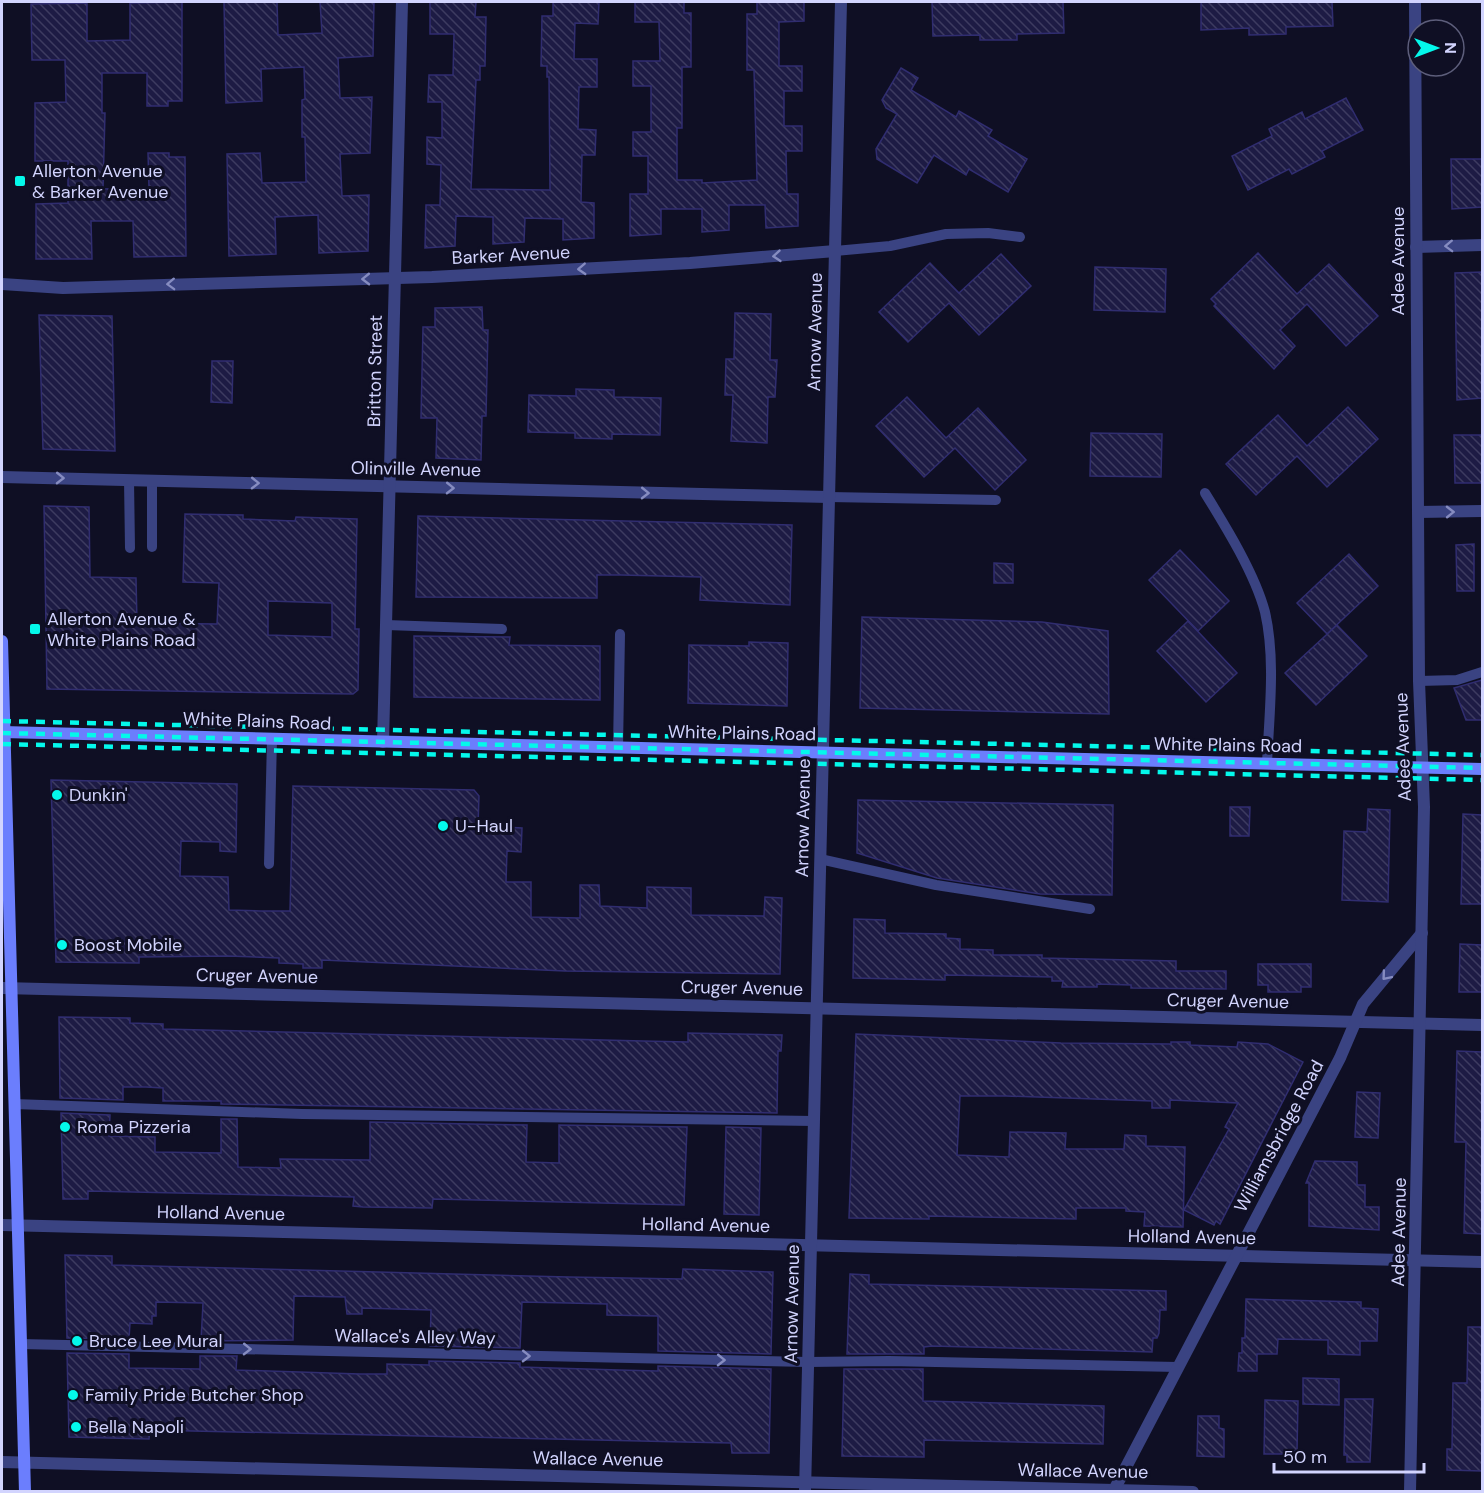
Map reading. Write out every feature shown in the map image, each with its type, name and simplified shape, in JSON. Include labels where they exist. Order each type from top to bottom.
[{"type":"main road","points":[[2,641],[6,988],[14,1104],[25,1491]]},
{"type":"main road","name":"White Plains Road","points":[[3,732],[1482,769]]},
{"type":"street","name":"Britton Street","points":[[383,742],[402,2]]},
{"type":"street","name":"Arnow Avenue","points":[[805,1487],[841,2]]},
{"type":"street","name":"Adee Avenue","points":[[1410,1491],[1422,933],[1415,2]]},
{"type":"street","points":[[1416,247],[1482,245]]},
{"type":"street","name":"Barker Avenue","points":[[2,284],[63,288],[395,278],[690,263],[835,251]]},
{"type":"street","name":"Olinville Avenue","points":[[2,477],[829,497]]},
{"type":"street","points":[[1418,512],[1482,511]]},
{"type":"street","name":"Williamsbridge Road","points":[[1114,1490],[1340,1058],[1363,1004],[1422,933]]},
{"type":"street","name":"Cruger Avenue","points":[[6,988],[1482,1025]]},
{"type":"street","name":"Holland Avenue","points":[[2,1225],[1482,1262]]},
{"type":"street","name":"Wallace Avenue","points":[[2,1462],[805,1487],[1193,1491]]},
{"type":"lane","name":"Barker Avenue","points":[[835,251],[890,246],[946,234],[988,233],[1020,237]]},
{"type":"lane","points":[[129,480],[130,548]]},
{"type":"lane","points":[[152,481],[152,547]]},
{"type":"lane","points":[[1205,493],[1236,543],[1264,612],[1270,664],[1267,764]]},
{"type":"lane","points":[[829,497],[996,500]]},
{"type":"lane","points":[[386,625],[502,629]]},
{"type":"lane","points":[[618,748],[621,634]]},
{"type":"lane","points":[[1419,681],[1457,680],[1482,672]]},
{"type":"lane","points":[[269,864],[272,739]]},
{"type":"lane","points":[[820,859],[936,885],[1090,909]]},
{"type":"lane","points":[[14,1104],[302,1114],[814,1121]]},
{"type":"lane","name":"Wallace's Alley Way","points":[[21,1344],[808,1362],[889,1361],[1178,1367]]},
{"type":"building","points":[[182,2],[182,101],[168,101],[168,106],[147,106],[147,73],[102,73],[102,113],[105,113],[103,189],[149,188],[148,153],[169,153],[169,157],[185,157],[186,256],[134,257],[133,221],[91,221],[92,259],[36,259],[36,204],[68,203],[68,161],[35,161],[35,103],[66,102],[65,60],[32,60],[31,4],[87,3],[87,41],[130,40],[130,3]]},
{"type":"building","points":[[224,2],[277,2],[278,35],[322,33],[320,2],[374,2],[373,56],[338,58],[340,98],[372,97],[370,153],[340,154],[342,196],[369,195],[368,251],[319,253],[318,215],[275,217],[276,254],[229,256],[227,154],[260,153],[262,183],[306,182],[305,137],[302,137],[302,100],[305,99],[304,67],[261,69],[262,101],[226,103]]},
{"type":"building","points":[[430,2],[476,2],[475,17],[486,17],[485,66],[480,66],[480,80],[476,80],[471,189],[550,190],[549,77],[547,77],[547,66],[541,66],[542,16],[553,16],[553,2],[599,2],[598,24],[575,23],[574,59],[597,59],[597,87],[579,87],[578,129],[596,130],[595,155],[582,155],[581,202],[594,203],[594,238],[563,240],[563,219],[525,218],[524,242],[493,244],[493,217],[456,216],[455,246],[425,248],[426,205],[440,205],[441,165],[427,164],[427,137],[442,138],[442,102],[428,102],[429,75],[453,75],[454,34],[430,34]]},
{"type":"building","points":[[635,2],[684,2],[684,13],[691,13],[691,67],[682,67],[682,128],[677,128],[677,180],[702,180],[702,183],[757,180],[754,70],[747,70],[747,14],[757,14],[757,2],[804,2],[804,21],[779,22],[779,66],[802,66],[802,91],[784,91],[784,126],[802,126],[802,151],[786,151],[787,194],[798,194],[798,226],[766,228],[765,205],[729,205],[729,230],[702,232],[702,209],[661,209],[661,234],[630,236],[630,194],[648,194],[648,156],[633,156],[633,132],[651,132],[651,86],[633,86],[633,61],[660,61],[659,22],[635,22]]},
{"type":"building","points":[[932,2],[1063,2],[1064,33],[1017,34],[1017,40],[980,40],[980,35],[933,36]]},
{"type":"building","points":[[1201,2],[1332,2],[1333,26],[1286,27],[1286,34],[1249,35],[1249,28],[1201,30]]},
{"type":"building","points":[[901,68],[918,78],[911,90],[956,117],[959,111],[992,130],[988,136],[1027,159],[1008,192],[969,169],[966,175],[934,155],[917,183],[877,159],[876,149],[897,114],[886,108],[882,100]]},
{"type":"building","points":[[1346,98],[1363,130],[1322,151],[1325,157],[1292,174],[1289,169],[1248,190],[1232,156],[1272,136],[1269,129],[1302,112],[1305,119]]},
{"type":"building","points":[[1451,159],[1482,159],[1482,207],[1452,209]]},
{"type":"building","points":[[1258,253],[1297,294],[1329,264],[1378,316],[1346,346],[1307,304],[1280,330],[1295,346],[1274,369],[1214,306],[1216,304],[1211,299]]},
{"type":"building","points":[[1001,254],[1031,286],[979,335],[949,303],[908,342],[879,312],[930,263],[959,293]]},
{"type":"building","points":[[1095,267],[1166,269],[1165,312],[1094,310]]},
{"type":"building","points":[[1482,272],[1482,398],[1457,400],[1455,273]]},
{"type":"building","points":[[482,307],[483,330],[488,330],[486,416],[482,416],[481,460],[436,458],[437,418],[421,418],[423,327],[435,327],[435,308]]},
{"type":"building","points":[[735,313],[771,314],[770,360],[777,360],[775,397],[768,397],[767,443],[731,441],[733,395],[725,395],[726,359],[734,359]]},
{"type":"building","points":[[39,315],[112,316],[115,451],[43,449]]},
{"type":"building","points":[[212,361],[233,361],[232,403],[211,402]]},
{"type":"building","points":[[576,389],[614,390],[614,397],[661,398],[660,435],[612,434],[612,439],[575,438],[575,433],[528,432],[529,395],[576,396]]},
{"type":"building","points":[[907,397],[946,438],[978,408],[1026,460],[995,490],[955,448],[924,477],[876,426]]},
{"type":"building","points":[[1348,407],[1378,439],[1327,487],[1297,456],[1256,495],[1226,464],[1278,415],[1307,446]]},
{"type":"building","points":[[1091,433],[1162,434],[1161,477],[1090,476]]},
{"type":"building","points":[[1454,435],[1482,435],[1482,483],[1455,483]]},
{"type":"building","points":[[44,506],[89,507],[90,577],[136,578],[137,623],[217,624],[219,583],[183,582],[185,514],[243,515],[243,519],[295,521],[296,517],[357,519],[355,629],[359,629],[358,690],[353,694],[47,689]],"holes":[[[268,601],[332,603],[332,637],[268,635]]]},
{"type":"building","points":[[418,516],[792,525],[790,605],[700,600],[701,577],[621,575],[597,575],[597,598],[416,597]]},
{"type":"building","points":[[1474,544],[1474,591],[1457,591],[1456,545]]},
{"type":"building","points":[[1180,550],[1229,601],[1198,631],[1149,580]]},
{"type":"building","points":[[1349,554],[1378,586],[1327,634],[1297,603]]},
{"type":"building","points":[[994,563],[1013,564],[1013,583],[994,583]]},
{"type":"building","points":[[862,617],[1042,622],[1108,631],[1109,714],[860,708]]},
{"type":"building","points":[[1188,621],[1237,673],[1206,702],[1157,651]]},
{"type":"building","points":[[1337,625],[1367,656],[1316,705],[1285,673]]},
{"type":"building","points":[[414,636],[510,637],[509,645],[600,646],[600,700],[414,697]]},
{"type":"building","points":[[749,642],[788,643],[787,706],[688,703],[689,645],[749,646]]},
{"type":"building","points":[[1482,680],[1482,720],[1466,720],[1454,688]]},
{"type":"building","points":[[51,780],[237,784],[236,852],[220,851],[220,842],[181,841],[180,876],[228,877],[229,910],[260,911],[290,911],[293,786],[474,790],[479,796],[478,826],[522,828],[521,852],[507,851],[506,882],[531,882],[531,917],[580,918],[580,885],[599,885],[600,906],[647,908],[647,887],[691,888],[691,915],[764,916],[765,897],[782,898],[780,974],[565,971],[322,960],[322,968],[303,968],[303,964],[279,963],[279,958],[228,956],[139,957],[139,963],[56,962]]},
{"type":"building","points":[[858,800],[1113,805],[1112,895],[1040,894],[937,878],[857,853]]},
{"type":"building","points":[[1230,807],[1250,807],[1249,836],[1230,836]]},
{"type":"building","points":[[1368,809],[1390,810],[1388,902],[1342,900],[1344,831],[1367,832]]},
{"type":"building","points":[[1463,814],[1482,815],[1482,904],[1461,904]]},
{"type":"building","points":[[854,919],[885,920],[885,933],[946,934],[946,938],[960,939],[960,949],[993,950],[993,955],[1176,961],[1176,971],[1226,971],[1226,989],[1131,988],[1131,985],[1097,984],[1097,987],[1062,987],[1063,981],[1052,981],[1052,977],[945,975],[945,980],[853,978]]},
{"type":"building","points":[[1460,944],[1482,945],[1482,992],[1459,992]]},
{"type":"building","points":[[1258,964],[1311,964],[1311,987],[1301,987],[1301,992],[1268,992],[1268,985],[1258,985]]},
{"type":"building","points":[[59,1017],[130,1018],[130,1023],[163,1024],[163,1029],[643,1041],[688,1042],[688,1033],[782,1035],[781,1051],[778,1051],[777,1113],[221,1104],[221,1101],[163,1101],[163,1088],[146,1087],[123,1087],[123,1100],[60,1098]]},
{"type":"building","points":[[856,1034],[1061,1043],[1171,1044],[1171,1042],[1190,1042],[1190,1045],[1237,1047],[1238,1042],[1268,1044],[1303,1062],[1220,1224],[1216,1221],[1214,1225],[1184,1210],[1229,1129],[1225,1127],[1238,1103],[1170,1100],[1170,1108],[1152,1108],[1152,1101],[1006,1096],[960,1096],[957,1155],[1009,1157],[1010,1132],[1066,1133],[1065,1149],[1124,1149],[1125,1135],[1146,1136],[1146,1146],[1185,1147],[1183,1227],[1144,1226],[1145,1212],[1126,1211],[1126,1208],[1076,1208],[1076,1219],[929,1216],[929,1219],[849,1218]]},
{"type":"building","points":[[1457,1051],[1482,1052],[1482,1234],[1464,1233],[1466,1142],[1455,1142]]},
{"type":"building","points":[[1357,1092],[1380,1093],[1378,1138],[1355,1137]]},
{"type":"building","points":[[61,1113],[110,1115],[109,1136],[155,1137],[155,1152],[221,1153],[221,1119],[237,1119],[238,1167],[281,1168],[280,1159],[370,1160],[370,1122],[527,1125],[526,1162],[559,1163],[559,1125],[687,1127],[684,1205],[433,1199],[432,1208],[363,1207],[353,1206],[354,1197],[88,1191],[88,1199],[63,1199]]},
{"type":"building","points":[[726,1127],[761,1128],[759,1215],[724,1214]]},
{"type":"building","points":[[1315,1161],[1357,1162],[1357,1185],[1365,1185],[1365,1207],[1379,1207],[1379,1230],[1309,1226],[1309,1183],[1306,1183]]},
{"type":"building","points":[[65,1255],[112,1256],[112,1265],[569,1277],[682,1279],[683,1269],[773,1272],[771,1354],[658,1351],[658,1316],[607,1315],[607,1304],[568,1303],[522,1302],[520,1348],[430,1346],[431,1310],[362,1308],[362,1314],[347,1314],[345,1297],[294,1296],[293,1340],[201,1341],[203,1303],[156,1302],[156,1316],[152,1316],[152,1324],[130,1323],[129,1339],[67,1338]]},
{"type":"building","points":[[850,1274],[869,1275],[869,1284],[1166,1291],[1166,1310],[1160,1310],[1159,1333],[1157,1338],[1153,1338],[1152,1352],[932,1346],[924,1347],[924,1354],[847,1354]]},
{"type":"building","points":[[1246,1299],[1361,1302],[1361,1308],[1378,1309],[1377,1341],[1360,1341],[1360,1355],[1328,1354],[1328,1340],[1278,1339],[1277,1354],[1257,1354],[1257,1371],[1238,1371],[1239,1353],[1242,1353],[1242,1338],[1245,1338]]},
{"type":"building","points":[[1468,1327],[1482,1327],[1482,1471],[1447,1470],[1447,1449],[1452,1449],[1453,1383],[1467,1383]]},
{"type":"building","points":[[67,1353],[129,1354],[129,1368],[200,1369],[200,1356],[237,1356],[236,1370],[360,1374],[387,1374],[387,1364],[429,1365],[429,1361],[520,1363],[520,1367],[658,1371],[658,1366],[771,1369],[769,1453],[732,1453],[731,1443],[150,1430],[149,1439],[69,1437]]},
{"type":"building","points":[[844,1369],[923,1369],[923,1401],[1104,1406],[1103,1444],[924,1440],[924,1457],[842,1456]]},
{"type":"building","points":[[1303,1378],[1339,1379],[1339,1405],[1303,1404]]},
{"type":"building","points":[[1345,1399],[1373,1399],[1370,1462],[1347,1462],[1347,1455],[1344,1455]]},
{"type":"building","points":[[1265,1400],[1298,1401],[1297,1451],[1285,1451],[1285,1454],[1264,1454]]},
{"type":"building","points":[[1198,1416],[1219,1416],[1219,1428],[1224,1429],[1224,1457],[1197,1456]]},
{"type":"railway","points":[[2,721],[1482,755]]},
{"type":"railway","points":[[2,733],[1482,768]]},
{"type":"railway","points":[[2,744],[1482,780]]},
{"type":"place","name":"Allerton Avenue & Barker Avenue","points":[[20,181]]},
{"type":"place","name":"Allerton Avenue & White Plains Road","points":[[35,629]]},
{"type":"place","name":"Dunkin'","points":[[57,795]]},
{"type":"place","name":"U-Haul","points":[[443,826]]},
{"type":"place","name":"Boost Mobile","points":[[62,945]]},
{"type":"place","name":"Roma Pizzeria","points":[[65,1127]]},
{"type":"place","name":"Bruce Lee Mural","points":[[77,1341]]},
{"type":"place","name":"Family Pride Butcher Shop","points":[[73,1395]]},
{"type":"place","name":"Bella Napoli","points":[[76,1427]]}]
